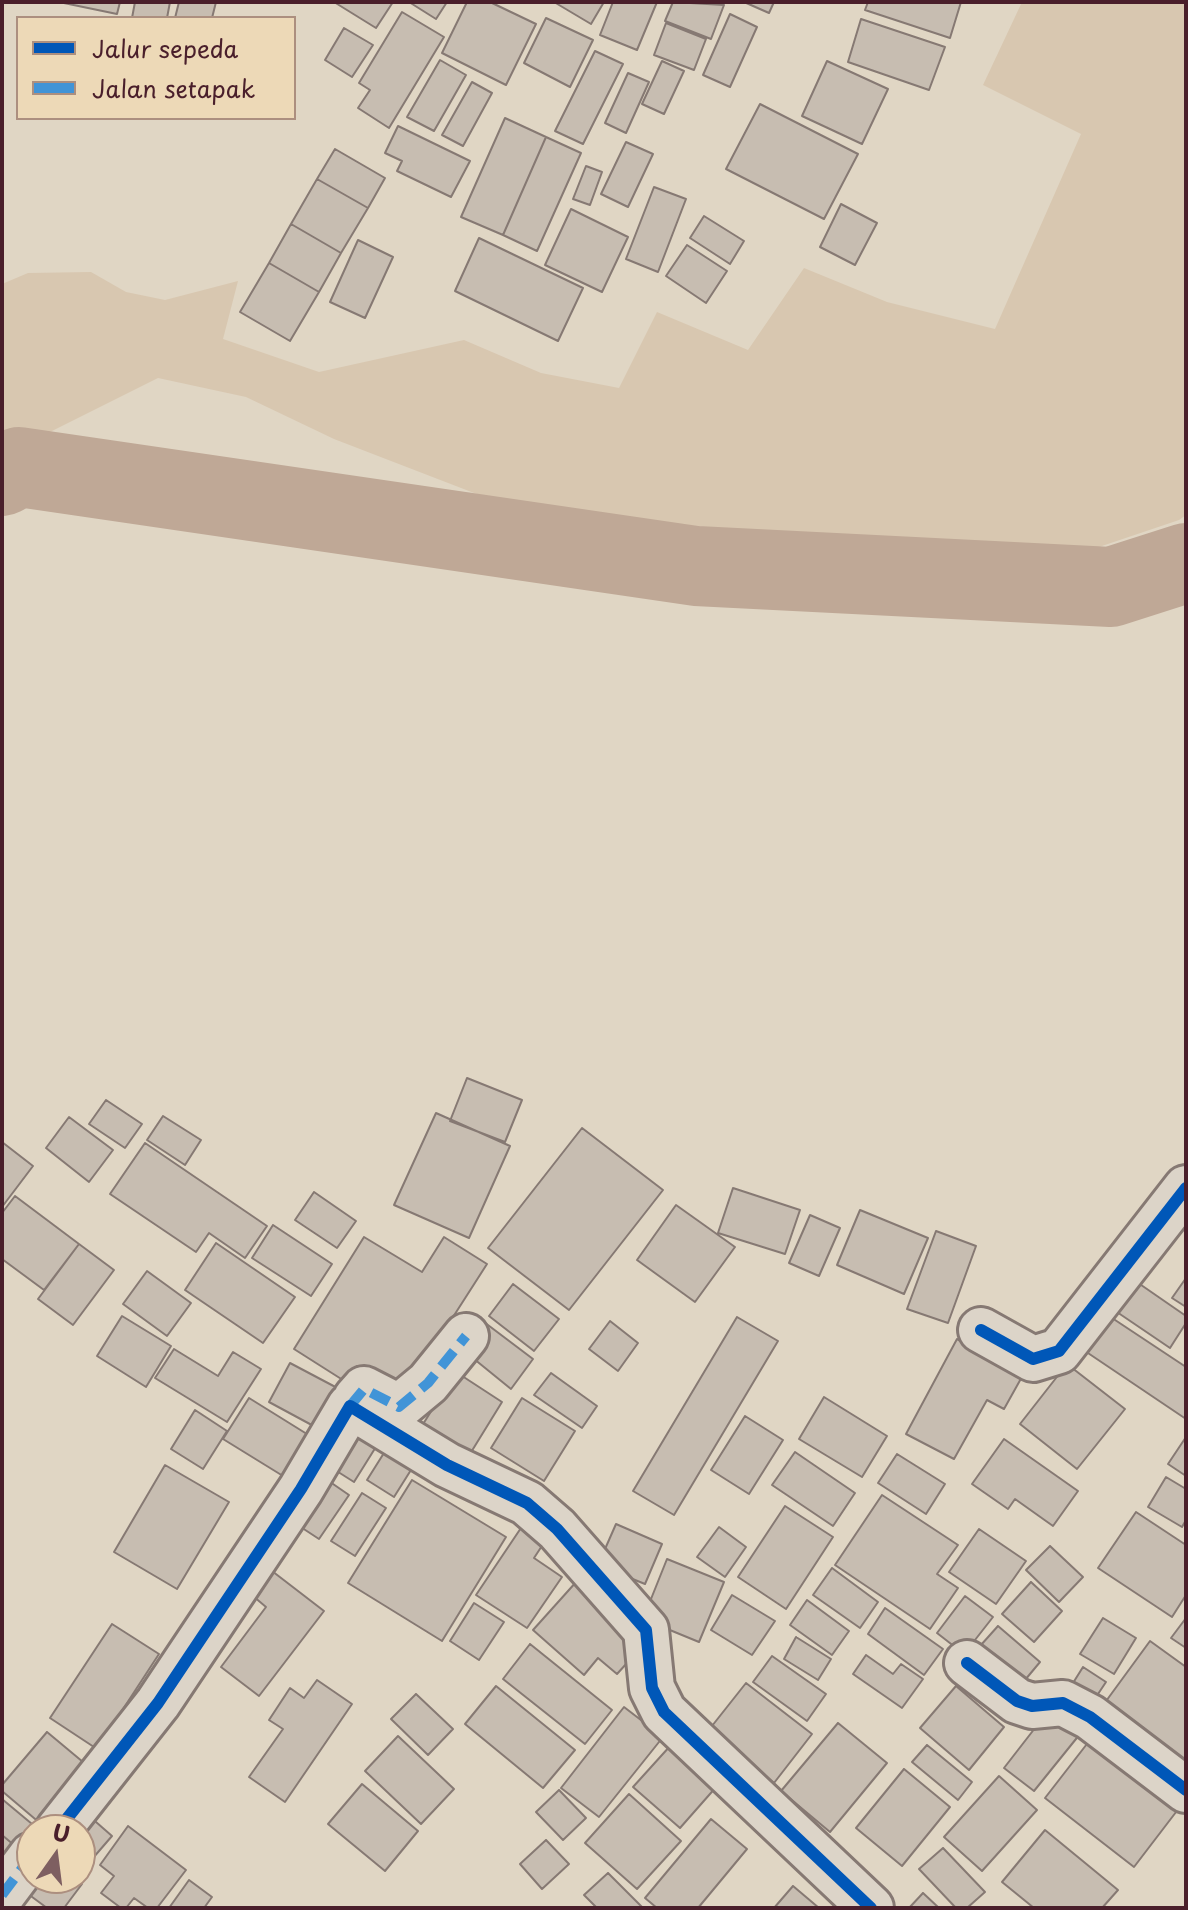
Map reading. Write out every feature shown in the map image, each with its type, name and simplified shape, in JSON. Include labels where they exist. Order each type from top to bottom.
[{"type":"street","points":[[981,1330],[1033,1359],[1059,1351],[1186,1188]]},
{"type":"street","points":[[71,1814],[158,1703],[364,1389],[400,1406],[428,1383],[466,1336]]},
{"type":"street","points":[[350,1406],[447,1465],[527,1503],[557,1529],[646,1630],[650,1640],[652,1688],[664,1712],[871,1908]]},
{"type":"street","points":[[967,1663],[1017,1701],[1032,1706],[1063,1703],[1090,1717],[1186,1790]]},
{"type":"street","points":[[2,1895],[16,1876]]},
{"type":"shaded area","points":[[1022,2],[1186,2],[1186,515],[1179,520],[1096,548],[1015,564],[930,565],[869,558],[824,565],[782,563],[741,552],[654,541],[487,498],[334,439],[246,397],[158,378],[30,442],[2,440],[2,284],[28,273],[91,272],[126,292],[165,300],[238,281],[223,339],[319,372],[464,340],[541,373],[619,388],[657,312],[748,350],[804,268],[887,302],[995,329],[1081,134],[983,85]]},
{"type":"building","points":[[59,2],[120,2],[117,14]]},
{"type":"building","points":[[135,2],[170,2],[167,16],[132,16]]},
{"type":"building","points":[[179,2],[216,2],[212,16],[176,16]]},
{"type":"building","points":[[334,2],[393,2],[376,28]]},
{"type":"building","points":[[409,2],[447,2],[436,19]]},
{"type":"building","points":[[467,2],[490,2],[536,24],[506,85],[442,53]]},
{"type":"building","points":[[554,2],[604,2],[591,24]]},
{"type":"building","points":[[613,2],[657,2],[637,50],[600,35]]},
{"type":"building","points":[[673,2],[724,5],[711,39],[665,21]]},
{"type":"building","points":[[744,2],[774,2],[769,13]]},
{"type":"building","points":[[868,2],[961,2],[950,38],[865,10]]},
{"type":"building","points":[[402,12],[444,37],[389,128],[358,108],[370,90],[359,83]]},
{"type":"building","points":[[730,14],[757,27],[730,87],[703,75]]},
{"type":"building","points":[[546,18],[593,40],[570,87],[524,63]]},
{"type":"building","points":[[861,19],[945,47],[929,90],[848,62]]},
{"type":"building","points":[[666,23],[706,39],[694,70],[654,55]]},
{"type":"building","points":[[344,28],[373,45],[352,77],[325,60]]},
{"type":"building","points":[[595,51],[623,64],[583,144],[555,131]]},
{"type":"building","points":[[440,60],[466,75],[434,131],[407,117]]},
{"type":"building","points":[[662,61],[684,71],[664,114],[642,104]]},
{"type":"building","points":[[827,61],[888,89],[862,144],[802,116]]},
{"type":"building","points":[[628,73],[649,82],[626,133],[605,123]]},
{"type":"building","points":[[472,82],[492,93],[463,146],[442,135]]},
{"type":"building","points":[[760,104],[858,154],[824,219],[726,169]]},
{"type":"building","points":[[505,118],[546,137],[503,235],[461,217]]},
{"type":"building","points":[[398,126],[470,161],[451,197],[397,171],[402,161],[385,153]]},
{"type":"building","points":[[546,137],[581,153],[537,251],[503,235]]},
{"type":"building","points":[[626,142],[653,154],[628,207],[601,194]]},
{"type":"building","points":[[335,149],[385,178],[368,208],[317,179]]},
{"type":"building","points":[[586,166],[602,172],[590,205],[573,199]]},
{"type":"building","points":[[317,179],[368,208],[341,253],[291,224]]},
{"type":"building","points":[[654,187],[686,199],[658,272],[626,259]]},
{"type":"building","points":[[841,204],[877,223],[855,265],[820,247]]},
{"type":"building","points":[[571,209],[628,237],[602,292],[545,265]]},
{"type":"building","points":[[704,216],[744,241],[730,264],[690,238]]},
{"type":"building","points":[[291,224],[341,253],[319,292],[269,263]]},
{"type":"building","points":[[479,238],[583,288],[558,341],[455,291]]},
{"type":"building","points":[[358,240],[393,257],[365,318],[330,302]]},
{"type":"building","points":[[687,245],[727,271],[706,303],[666,276]]},
{"type":"building","points":[[269,263],[319,292],[290,341],[240,312]]},
{"type":"building","points":[[467,1078],[522,1100],[505,1142],[450,1121]]},
{"type":"building","points":[[106,1100],[142,1124],[125,1148],[89,1124]]},
{"type":"building","points":[[436,1113],[510,1146],[469,1238],[394,1205]]},
{"type":"building","points":[[163,1116],[201,1140],[185,1165],[147,1140]]},
{"type":"building","points":[[69,1117],[113,1150],[89,1182],[46,1148]]},
{"type":"building","points":[[582,1128],[663,1190],[569,1310],[488,1248]]},
{"type":"building","points":[[2,1142],[33,1166],[2,1207]]},
{"type":"building","points":[[145,1143],[267,1226],[245,1258],[209,1233],[196,1252],[110,1194]]},
{"type":"building","points":[[733,1188],[800,1210],[785,1254],[718,1233]]},
{"type":"building","points":[[314,1192],[356,1221],[337,1248],[295,1220]]},
{"type":"building","points":[[15,1196],[79,1244],[44,1290],[2,1259],[2,1213]]},
{"type":"building","points":[[676,1205],[735,1247],[695,1302],[637,1260]]},
{"type":"building","points":[[860,1210],[928,1238],[904,1294],[837,1265]]},
{"type":"building","points":[[810,1215],[840,1228],[819,1276],[789,1263]]},
{"type":"building","points":[[273,1225],[332,1264],[311,1296],[252,1258]]},
{"type":"building","points":[[936,1231],[976,1246],[948,1323],[907,1309]]},
{"type":"building","points":[[364,1237],[422,1272],[444,1237],[487,1264],[403,1395],[357,1366],[346,1382],[294,1349]]},
{"type":"building","points":[[216,1243],[295,1297],[263,1343],[185,1290]]},
{"type":"building","points":[[79,1244],[114,1270],[73,1325],[38,1299]]},
{"type":"building","points":[[147,1271],[191,1303],[167,1336],[123,1304]]},
{"type":"building","points":[[1131,1278],[1186,1316],[1186,1323],[1170,1348],[1111,1308]]},
{"type":"building","points":[[1186,1278],[1186,1307],[1172,1298]]},
{"type":"building","points":[[513,1284],[559,1319],[534,1351],[489,1316]]},
{"type":"building","points":[[1103,1312],[1186,1367],[1186,1419],[1079,1347]]},
{"type":"building","points":[[122,1316],[171,1346],[146,1387],[97,1356]]},
{"type":"building","points":[[737,1317],[778,1341],[674,1515],[633,1491]]},
{"type":"building","points":[[480,1319],[533,1359],[511,1389],[463,1350]]},
{"type":"building","points":[[610,1321],[638,1343],[618,1371],[589,1349]]},
{"type":"building","points":[[957,1339],[1023,1375],[1004,1409],[987,1400],[954,1459],[906,1434]]},
{"type":"building","points":[[174,1349],[218,1376],[233,1352],[261,1369],[227,1422],[155,1378]]},
{"type":"building","points":[[290,1363],[343,1391],[321,1430],[269,1402]]},
{"type":"building","points":[[1067,1364],[1125,1409],[1077,1469],[1020,1424]]},
{"type":"building","points":[[456,1372],[502,1402],[465,1462],[418,1432]]},
{"type":"building","points":[[551,1373],[597,1406],[582,1428],[534,1395]]},
{"type":"building","points":[[824,1397],[887,1436],[862,1477],[799,1439]]},
{"type":"building","points":[[249,1398],[323,1444],[296,1484],[223,1439]]},
{"type":"building","points":[[522,1398],[575,1431],[544,1481],[491,1448]]},
{"type":"building","points":[[195,1410],[227,1431],[203,1469],[171,1449]]},
{"type":"building","points":[[354,1415],[384,1434],[354,1482],[324,1463]]},
{"type":"building","points":[[745,1416],[783,1440],[749,1494],[711,1470]]},
{"type":"building","points":[[394,1437],[421,1454],[394,1497],[367,1480]]},
{"type":"building","points":[[1186,1437],[1186,1476],[1168,1464]]},
{"type":"building","points":[[1004,1439],[1078,1491],[1053,1526],[1015,1499],[1008,1509],[972,1484]]},
{"type":"building","points":[[795,1452],[855,1493],[833,1526],[772,1485]]},
{"type":"building","points":[[897,1454],[945,1484],[926,1514],[878,1483]]},
{"type":"building","points":[[165,1465],[229,1502],[177,1589],[114,1552]]},
{"type":"building","points":[[320,1475],[349,1495],[319,1539],[290,1520]]},
{"type":"building","points":[[1166,1477],[1186,1489],[1186,1520],[1182,1527],[1148,1507]]},
{"type":"building","points":[[412,1480],[506,1537],[442,1641],[348,1583]]},
{"type":"building","points":[[362,1493],[386,1508],[355,1556],[331,1541]]},
{"type":"building","points":[[882,1495],[958,1545],[937,1574],[958,1588],[930,1629],[835,1565]]},
{"type":"building","points":[[785,1506],[833,1537],[786,1609],[738,1577]]},
{"type":"building","points":[[1136,1512],[1186,1545],[1186,1595],[1172,1617],[1098,1568]]},
{"type":"building","points":[[529,1516],[551,1532],[534,1558],[562,1577],[527,1628],[476,1595]]},
{"type":"building","points":[[616,1524],[662,1544],[645,1584],[598,1565]]},
{"type":"building","points":[[719,1527],[746,1547],[725,1577],[697,1557]]},
{"type":"building","points":[[979,1529],[1026,1561],[996,1604],[949,1572]]},
{"type":"building","points":[[1050,1546],[1083,1577],[1059,1602],[1026,1570]]},
{"type":"building","points":[[667,1559],[724,1582],[699,1642],[643,1619]]},
{"type":"building","points":[[832,1568],[878,1602],[860,1628],[813,1595]]},
{"type":"building","points":[[272,1571],[324,1611],[259,1696],[221,1667],[266,1607],[253,1596]]},
{"type":"building","points":[[577,1581],[647,1641],[617,1674],[598,1658],[584,1675],[533,1630]]},
{"type":"building","points":[[1031,1582],[1062,1611],[1034,1642],[1002,1614]]},
{"type":"building","points":[[732,1595],[775,1621],[752,1655],[711,1630]]},
{"type":"building","points":[[965,1596],[993,1617],[964,1654],[937,1633]]},
{"type":"building","points":[[807,1600],[849,1631],[832,1655],[790,1625]]},
{"type":"building","points":[[474,1603],[504,1622],[479,1660],[450,1641]]},
{"type":"building","points":[[885,1608],[943,1649],[924,1675],[868,1634]]},
{"type":"building","points":[[1103,1618],[1136,1638],[1114,1674],[1080,1654]]},
{"type":"building","points":[[1186,1618],[1186,1648],[1171,1638]]},
{"type":"building","points":[[112,1624],[159,1654],[97,1749],[50,1718]]},
{"type":"building","points":[[998,1626],[1040,1662],[1015,1692],[972,1655]]},
{"type":"building","points":[[796,1637],[831,1659],[818,1680],[784,1659]]},
{"type":"building","points":[[1150,1641],[1186,1667],[1186,1770],[1101,1708]]},
{"type":"building","points":[[530,1644],[612,1710],[585,1744],[503,1679]]},
{"type":"building","points":[[866,1655],[893,1674],[901,1664],[923,1679],[902,1708],[853,1674]]},
{"type":"building","points":[[772,1656],[826,1694],[807,1721],[753,1682]]},
{"type":"building","points":[[1083,1667],[1106,1682],[1090,1706],[1068,1691]]},
{"type":"building","points":[[317,1680],[352,1704],[285,1802],[249,1777],[283,1729],[269,1720],[290,1688],[304,1698]]},
{"type":"building","points":[[746,1683],[812,1734],[774,1783],[708,1731]]},
{"type":"building","points":[[496,1686],[575,1750],[543,1788],[465,1724]]},
{"type":"building","points":[[956,1686],[1004,1727],[969,1770],[920,1728]]},
{"type":"building","points":[[416,1694],[453,1729],[428,1755],[391,1719]]},
{"type":"building","points":[[624,1707],[663,1737],[599,1817],[561,1788]]},
{"type":"building","points":[[1049,1710],[1080,1734],[1034,1791],[1004,1768]]},
{"type":"building","points":[[838,1723],[887,1763],[830,1832],[781,1791]]},
{"type":"building","points":[[1097,1731],[1186,1799],[1134,1867],[1045,1798]]},
{"type":"building","points":[[47,1732],[89,1767],[49,1814],[29,1814],[2,1791],[2,1785]]},
{"type":"building","points":[[398,1736],[454,1789],[421,1824],[365,1771]]},
{"type":"building","points":[[671,1745],[717,1786],[680,1828],[633,1787]]},
{"type":"building","points":[[927,1745],[972,1782],[958,1800],[912,1762]]},
{"type":"building","points":[[904,1769],[950,1807],[902,1866],[856,1828]]},
{"type":"building","points":[[999,1776],[1037,1810],[982,1871],[944,1837]]},
{"type":"building","points":[[362,1784],[418,1831],[385,1871],[328,1824]]},
{"type":"building","points":[[559,1790],[586,1818],[563,1840],[536,1812]]},
{"type":"building","points":[[629,1794],[681,1841],[637,1889],[585,1843]]},
{"type":"building","points":[[2,1799],[20,1814],[16,1814],[16,1847],[2,1835]]},
{"type":"building","points":[[711,1819],[747,1849],[698,1908],[657,1908],[645,1898]]},
{"type":"building","points":[[96,1822],[112,1836],[96,1854]]},
{"type":"building","points":[[128,1826],[186,1870],[157,1908],[148,1908],[134,1898],[126,1908],[121,1908],[101,1893],[114,1876],[100,1865]]},
{"type":"building","points":[[1045,1830],[1118,1890],[1102,1908],[1034,1908],[1002,1882]]},
{"type":"building","points":[[2,1835],[16,1847],[16,1857],[2,1873]]},
{"type":"building","points":[[546,1840],[569,1864],[542,1889],[520,1864]]},
{"type":"building","points":[[943,1848],[985,1892],[967,1908],[956,1908],[919,1869]]},
{"type":"building","points":[[608,1873],[643,1908],[597,1908],[584,1895]]},
{"type":"building","points":[[189,1880],[212,1897],[204,1908],[169,1908]]},
{"type":"building","points":[[793,1886],[819,1908],[774,1908]]},
{"type":"building","points":[[923,1893],[939,1908],[909,1908]]},
{"type":"building","points":[[28,1894],[74,1894],[64,1908],[47,1908]]},
{"type":"waterway","points":[[2,476],[19,467],[696,566],[1111,587],[1186,563]]},
{"type":"marked path","points":[[350,1406],[364,1389],[399,1407],[428,1383],[466,1336]]},
{"type":"marked path","points":[[2,1895],[16,1876]]},
{"type":"cycle path","points":[[981,1330],[1033,1359],[1059,1351],[1186,1188]]},
{"type":"cycle path","points":[[71,1814],[158,1703],[301,1489],[350,1406],[447,1465],[527,1503],[557,1529],[646,1630],[652,1688],[664,1712],[871,1908]]},
{"type":"cycle path","points":[[967,1663],[1017,1701],[1032,1706],[1063,1703],[1090,1717],[1186,1790]]}]
